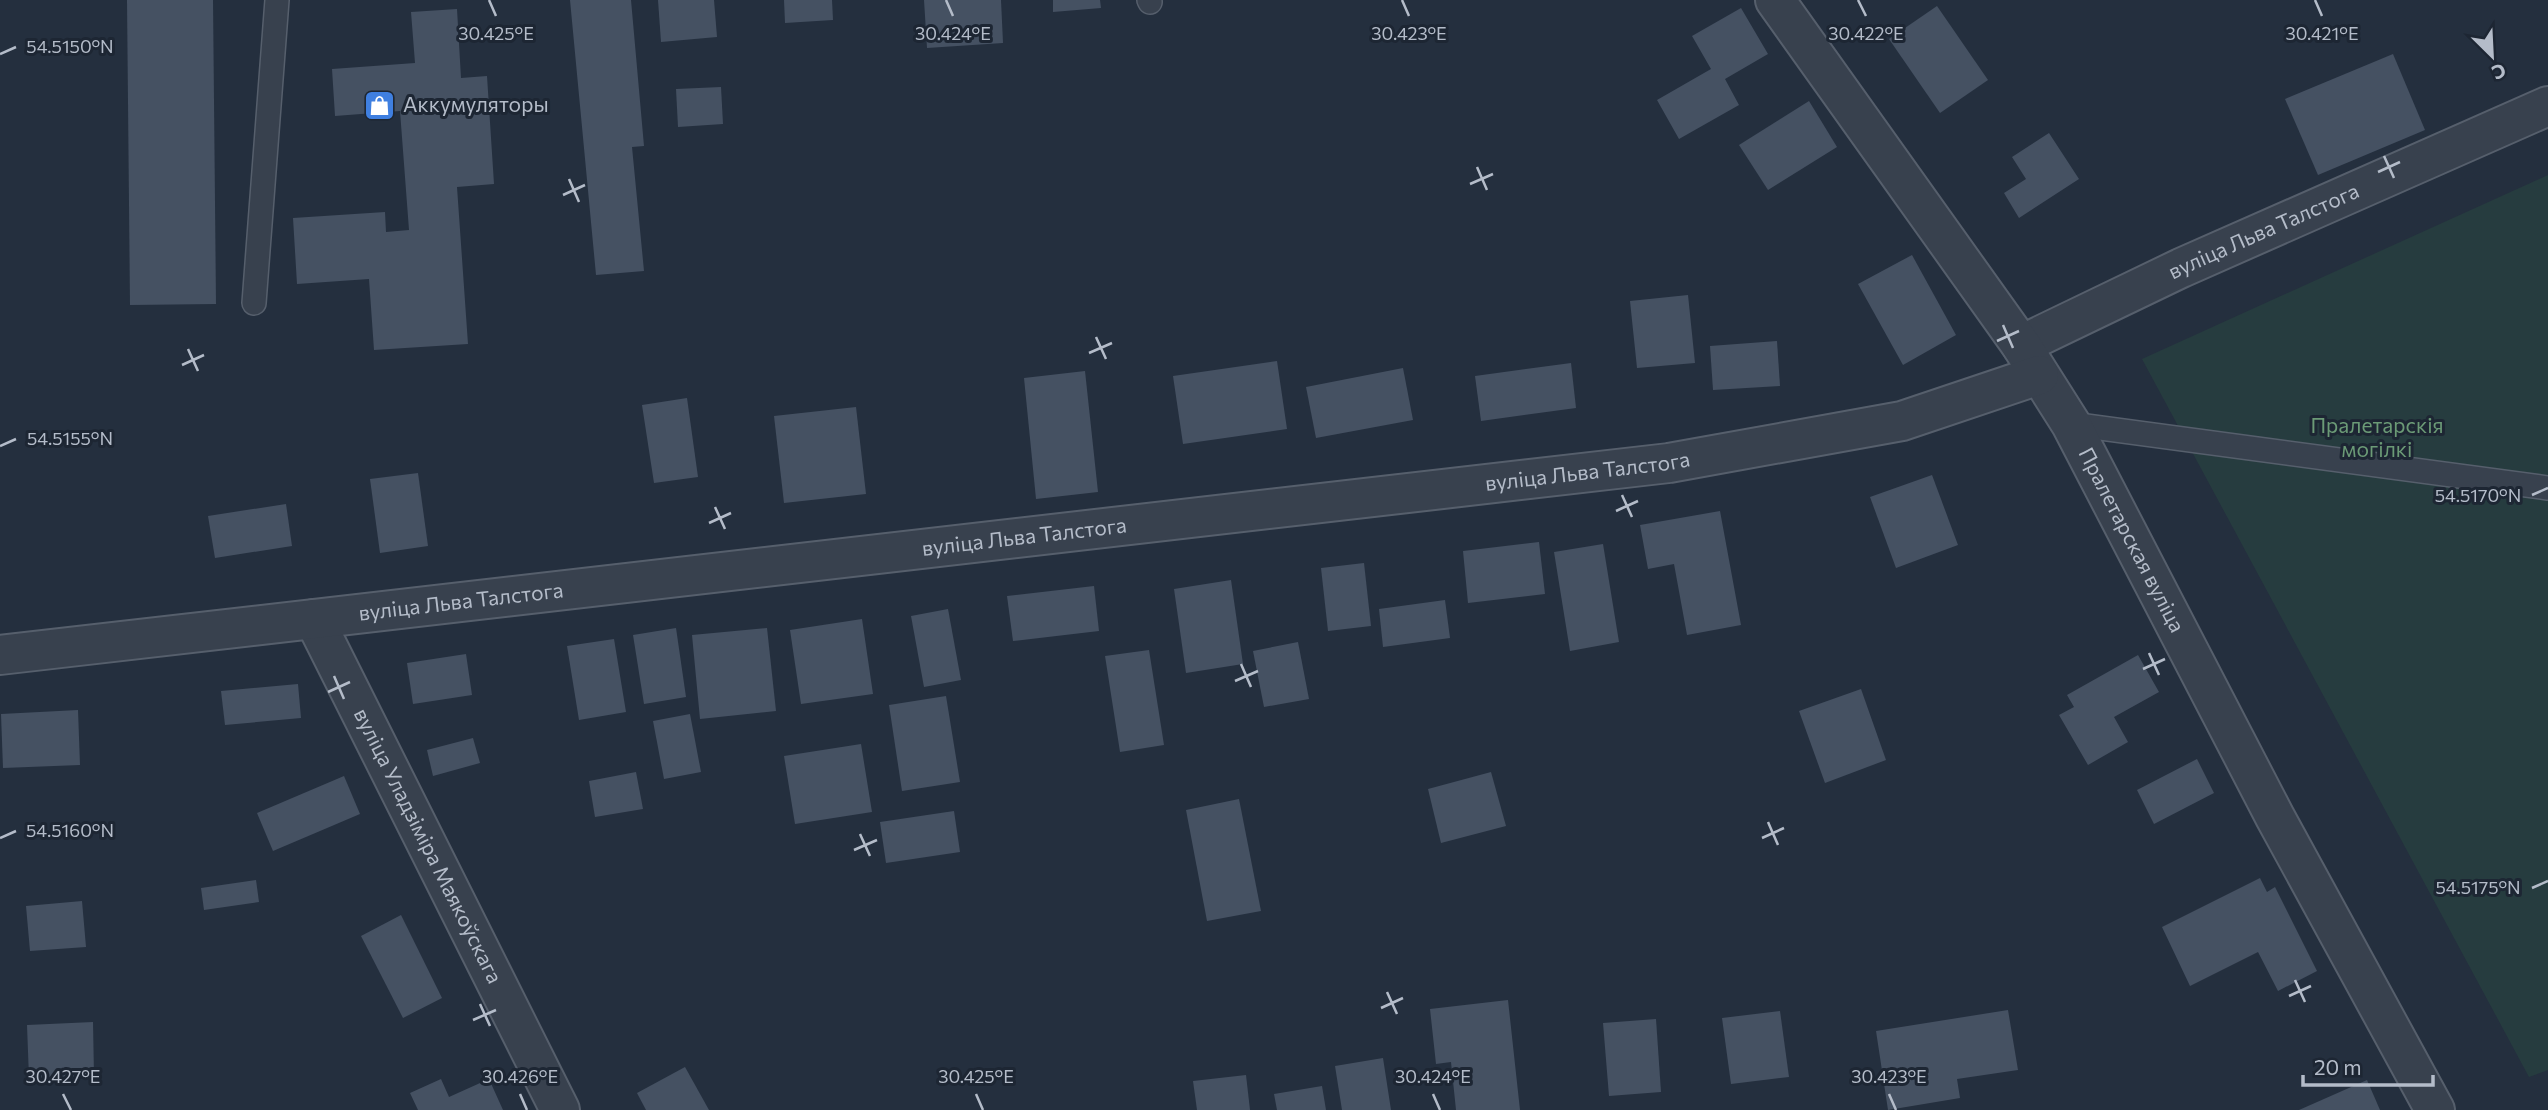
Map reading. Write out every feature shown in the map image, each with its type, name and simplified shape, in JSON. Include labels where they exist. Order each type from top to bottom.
[{"type":"street","name":"Пралетарская вуліца","points":[[1775,0],[2030,360],[2071,424],[2275,817],[2435,1110]]},
{"type":"street","name":"вуліца Льва Талстога","points":[[0,655],[1668,463],[1902,421],[2030,360],[2181,268],[2548,106]]},
{"type":"street","name":"вуліца Уладзіміра Маякоўскага","points":[[314,619],[560,1110]]},
{"type":"lane","points":[[254,303],[277,0]]},
{"type":"lane","points":[[2071,424],[2548,488]]},
{"type":"green space","name":"Пралетарскія могілкі","points":[[2548,175],[2548,1070],[2529,1077],[2142,359]]},
{"type":"building","points":[[127,0],[213,0],[216,304],[130,305]]},
{"type":"building","points":[[570,0],[631,0],[644,146],[632,147],[644,271],[596,275]]},
{"type":"building","points":[[658,0],[714,0],[717,37],[661,42]]},
{"type":"building","points":[[784,0],[832,0],[833,20],[785,23]]},
{"type":"building","points":[[924,0],[1001,0],[1003,43],[927,48]]},
{"type":"building","points":[[1053,0],[1100,0],[1101,8],[1053,12]]},
{"type":"building","points":[[1937,6],[1988,80],[1940,113],[1889,39]]},
{"type":"building","points":[[1741,8],[1768,54],[1725,79],[1739,105],[1679,139],[1657,100],[1711,69],[1692,36]]},
{"type":"building","points":[[457,9],[461,78],[487,76],[494,184],[457,187],[468,344],[374,350],[369,279],[297,284],[293,218],[385,212],[386,232],[409,230],[400,111],[335,116],[332,69],[415,63],[411,12]]},
{"type":"building","points":[[2393,54],[2425,130],[2318,175],[2285,99]]},
{"type":"building","points":[[721,87],[723,124],[678,127],[676,89]]},
{"type":"building","points":[[1809,101],[1837,147],[1768,190],[1739,145]]},
{"type":"building","points":[[2049,133],[2079,179],[2019,218],[2004,193],[2026,179],[2012,157]]},
{"type":"building","points":[[1912,255],[1956,335],[1903,365],[1858,284]]},
{"type":"building","points":[[1688,295],[1695,363],[1637,368],[1630,301]]},
{"type":"building","points":[[1777,341],[1780,386],[1713,390],[1710,346]]},
{"type":"building","points":[[1277,361],[1287,429],[1183,444],[1173,376]]},
{"type":"building","points":[[1571,363],[1576,408],[1481,421],[1475,376]]},
{"type":"building","points":[[1403,368],[1413,420],[1316,438],[1306,387]]},
{"type":"building","points":[[1085,371],[1098,492],[1036,499],[1024,378]]},
{"type":"building","points":[[687,398],[698,477],[654,483],[642,405]]},
{"type":"building","points":[[856,407],[866,494],[784,503],[774,416]]},
{"type":"building","points":[[418,473],[428,546],[380,553],[370,479]]},
{"type":"building","points":[[1932,475],[1958,545],[1896,568],[1870,497]]},
{"type":"building","points":[[286,504],[292,546],[215,558],[208,516]]},
{"type":"building","points":[[1720,511],[1741,625],[1687,635],[1674,564],[1648,569],[1640,525]]},
{"type":"building","points":[[1539,542],[1545,594],[1468,603],[1463,551]]},
{"type":"building","points":[[1603,544],[1619,642],[1570,651],[1554,552]]},
{"type":"building","points":[[1364,563],[1371,626],[1328,631],[1321,568]]},
{"type":"building","points":[[1231,580],[1243,664],[1186,673],[1174,589]]},
{"type":"building","points":[[1094,586],[1099,631],[1013,641],[1007,596]]},
{"type":"building","points":[[1445,600],[1450,638],[1383,647],[1379,609]]},
{"type":"building","points":[[948,609],[961,680],[924,687],[911,616]]},
{"type":"building","points":[[862,619],[873,694],[801,704],[790,630]]},
{"type":"building","points":[[676,628],[686,697],[644,704],[633,635]]},
{"type":"building","points":[[767,628],[776,711],[700,719],[692,635]]},
{"type":"building","points":[[614,639],[626,712],[579,720],[567,646]]},
{"type":"building","points":[[1298,642],[1309,699],[1264,707],[1253,651]]},
{"type":"building","points":[[1149,650],[1164,745],[1120,752],[1105,656]]},
{"type":"building","points":[[466,654],[472,695],[413,704],[407,663]]},
{"type":"building","points":[[2138,655],[2159,692],[2114,717],[2128,742],[2088,765],[2059,715],[2074,707],[2067,695]]},
{"type":"building","points":[[298,684],[301,718],[225,725],[221,691]]},
{"type":"building","points":[[1861,689],[1886,760],[1825,783],[1799,711]]},
{"type":"building","points":[[946,696],[960,782],[902,791],[889,705]]},
{"type":"building","points":[[78,710],[80,765],[3,768],[1,714]]},
{"type":"building","points":[[690,714],[701,772],[664,779],[653,721]]},
{"type":"building","points":[[473,738],[480,763],[433,776],[427,750]]},
{"type":"building","points":[[861,744],[872,812],[795,824],[784,756]]},
{"type":"building","points":[[2197,759],[2214,793],[2154,824],[2137,790]]},
{"type":"building","points":[[636,772],[643,809],[595,817],[589,781]]},
{"type":"building","points":[[1491,772],[1506,826],[1441,843],[1428,789]]},
{"type":"building","points":[[344,776],[360,814],[273,851],[257,813]]},
{"type":"building","points":[[1239,799],[1261,911],[1207,921],[1186,810]]},
{"type":"building","points":[[954,811],[960,852],[886,863],[880,822]]},
{"type":"building","points":[[2260,878],[2267,892],[2275,887],[2317,971],[2278,991],[2258,952],[2190,986],[2162,927]]},
{"type":"building","points":[[256,880],[259,902],[204,910],[201,888]]},
{"type":"building","points":[[82,901],[86,947],[30,951],[26,906]]},
{"type":"building","points":[[401,915],[442,998],[403,1018],[361,936]]},
{"type":"building","points":[[1508,1000],[1520,1110],[1456,1110],[1451,1062],[1436,1064],[1430,1009]]},
{"type":"building","points":[[2008,1010],[2018,1070],[1957,1079],[1960,1098],[1888,1110],[1876,1031]]},
{"type":"building","points":[[1780,1011],[1789,1077],[1731,1084],[1722,1018]]},
{"type":"building","points":[[1656,1019],[1661,1092],[1609,1096],[1603,1023]]},
{"type":"building","points":[[93,1022],[94,1076],[29,1078],[27,1025]]},
{"type":"building","points":[[1383,1058],[1391,1110],[1342,1110],[1335,1066]]},
{"type":"building","points":[[685,1067],[709,1110],[646,1110],[637,1093]]},
{"type":"building","points":[[1246,1075],[1250,1110],[1197,1110],[1193,1081]]},
{"type":"building","points":[[441,1079],[449,1097],[489,1079],[503,1110],[418,1110],[410,1093]]},
{"type":"building","points":[[2367,1080],[2380,1110],[2299,1110]]},
{"type":"building","points":[[1322,1086],[1326,1110],[1277,1110],[1274,1094]]},
{"type":"place","name":"Аккумуляторы","points":[[380,105]]}]
